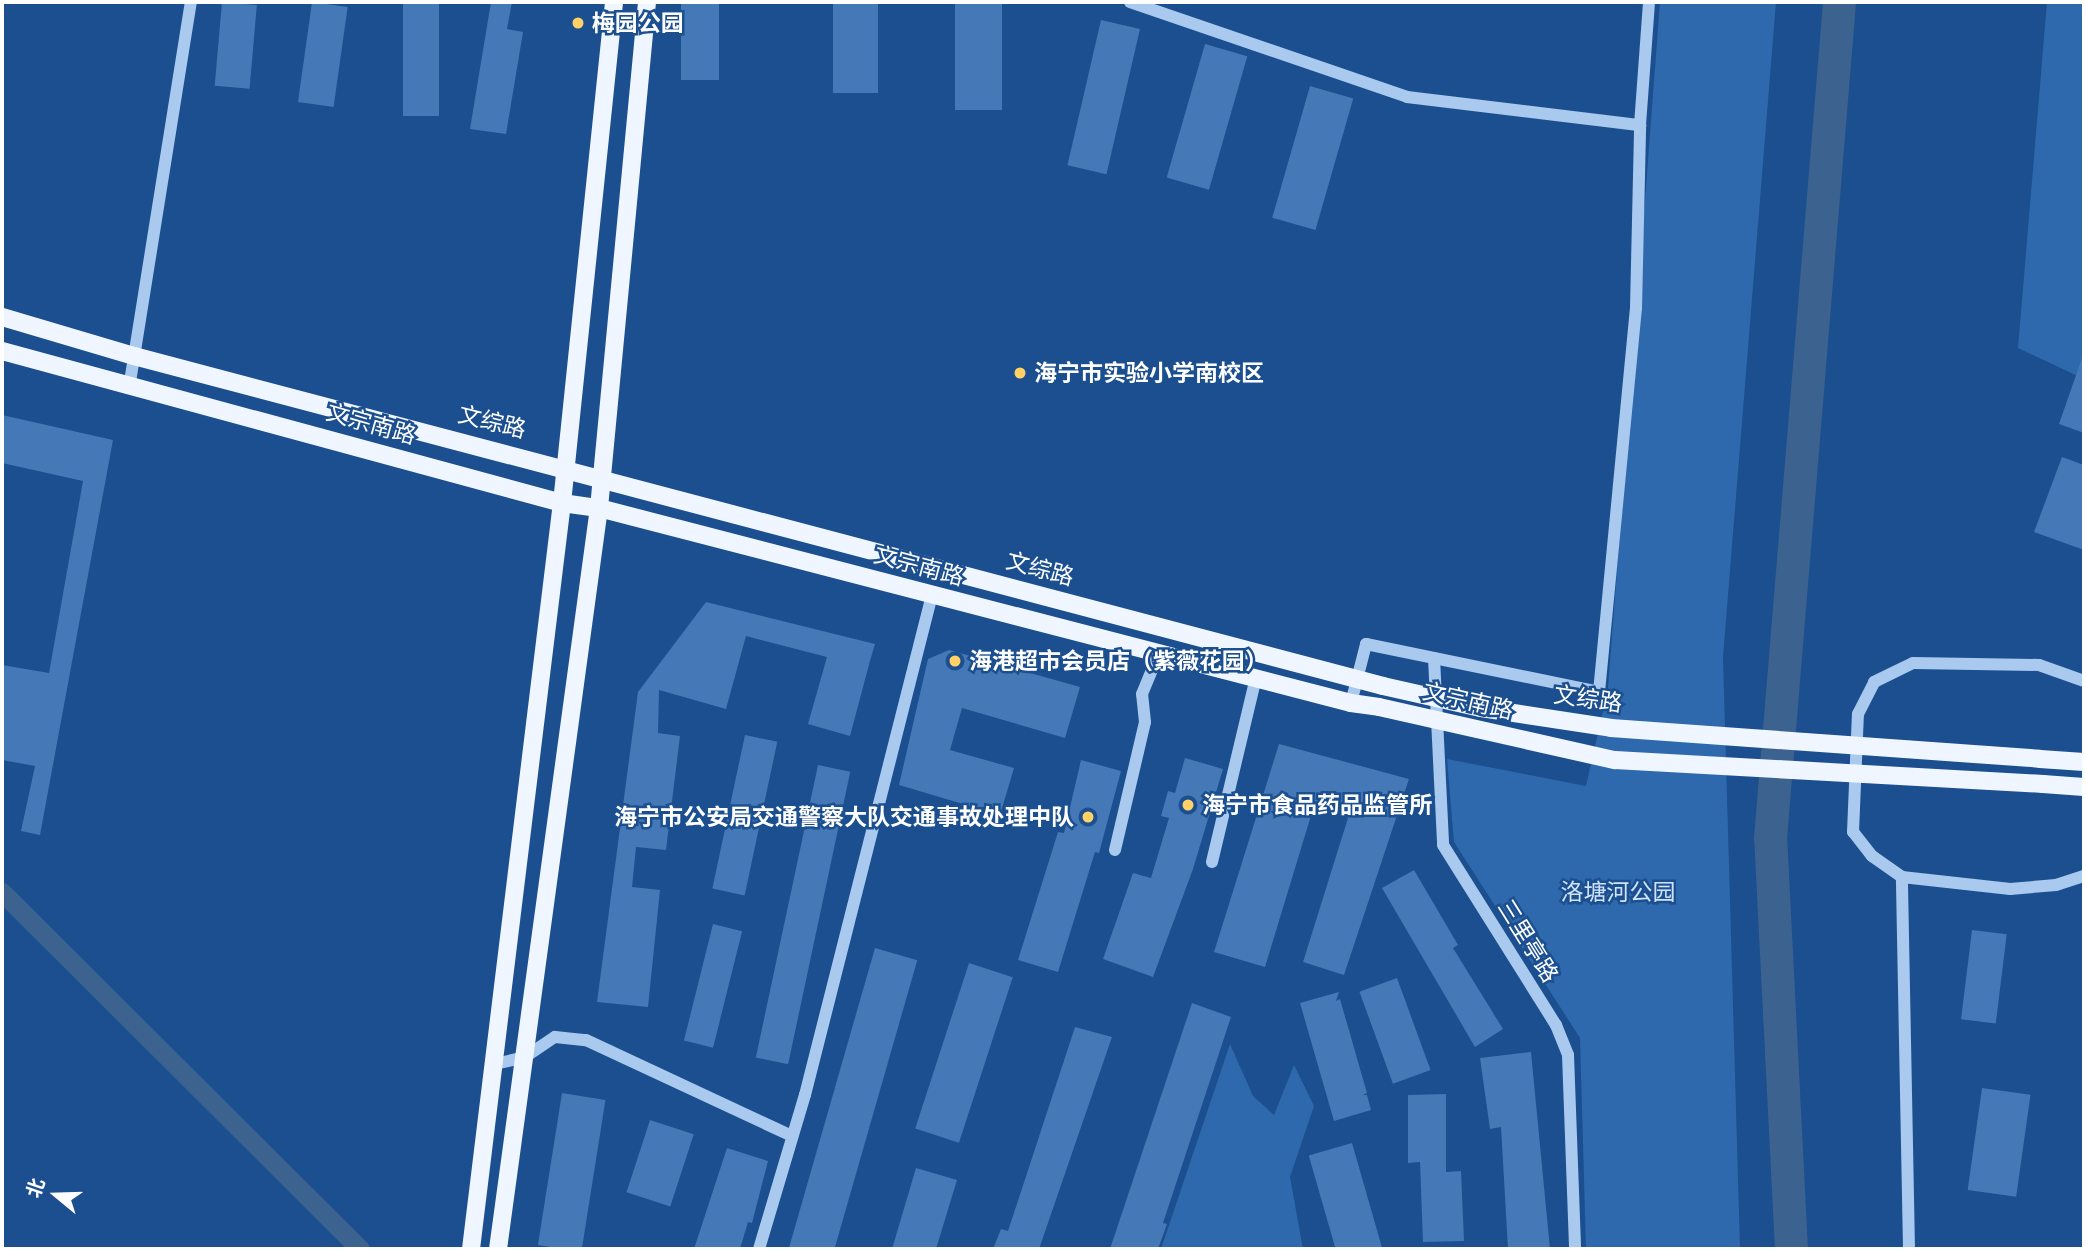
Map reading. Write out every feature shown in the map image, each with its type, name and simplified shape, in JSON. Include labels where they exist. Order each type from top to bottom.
[{"type":"main road","points":[[471,1249],[562,503],[614,2]]},
{"type":"main road","points":[[498,1249],[603,477],[647,2]]},
{"type":"main road","name":"文综路","points":[[2,317],[134,356],[566,467],[1383,686],[1481,708],[1611,729],[2084,762]]},
{"type":"main road","name":"文宗南路","points":[[2,351],[130,382],[562,503],[599,508],[1351,703],[1379,706],[1615,760],[2084,787]]},
{"type":"street","points":[[130,382],[191,2]]},
{"type":"street","points":[[1130,2],[1407,97],[1640,125]]},
{"type":"street","points":[[1351,703],[1366,644],[1599,692],[1636,308],[1640,125],[1649,2]]},
{"type":"street","points":[[759,1249],[792,1136],[932,594]]},
{"type":"street","points":[[1115,850],[1145,722],[1142,694],[1159,653]]},
{"type":"street","name":"三里亭路","points":[[1434,658],[1443,845],[1556,1025],[1569,1055],[1575,1249]]},
{"type":"street","points":[[2084,681],[2039,665],[1966,661],[1913,663],[1874,682],[1858,714],[1853,832],[1872,856],[1902,877],[2010,889],[2056,885],[2084,876]]},
{"type":"street","points":[[1212,862],[1256,678]]},
{"type":"street","points":[[1902,877],[1909,1249]]},
{"type":"street","points":[[495,1064],[525,1057],[555,1037],[586,1040],[792,1136]]},
{"type":"green space","name":"洛塘河公园","points":[[1660,2],[1776,2],[1723,657],[1740,1249],[1586,1249],[1580,1038],[1454,842],[1447,759],[1586,786],[1608,689]]},
{"type":"green space","points":[[2047,2],[2084,2],[2084,379],[2018,348]]},
{"type":"green space","points":[[1230,1044],[1253,1096],[1274,1115],[1294,1065],[1314,1106],[1290,1177],[1303,1249],[1161,1249]]},
{"type":"building","points":[[222,2],[257,5],[250,89],[215,86]]},
{"type":"building","points":[[312,2],[348,7],[334,107],[298,102]]},
{"type":"building","points":[[403,2],[439,2],[439,116],[403,116]]},
{"type":"building","points":[[491,2],[512,2],[507,29],[523,32],[506,134],[470,129]]},
{"type":"building","points":[[681,2],[719,2],[719,80],[681,80]]},
{"type":"building","points":[[833,2],[878,2],[878,93],[833,93]]},
{"type":"building","points":[[955,2],[1002,2],[1002,110],[955,110]]},
{"type":"building","points":[[1101,20],[1140,29],[1106,174],[1067,165]]},
{"type":"building","points":[[1205,44],[1247,56],[1209,190],[1167,178]]},
{"type":"building","points":[[1310,86],[1353,98],[1315,230],[1272,218]]},
{"type":"building","points":[[2084,358],[2084,433],[2059,424]]},
{"type":"building","points":[[2,415],[113,440],[40,835],[21,831],[35,766],[2,760],[2,665],[49,673],[83,481],[2,463]]},
{"type":"building","points":[[2062,457],[2084,465],[2084,550],[2034,532]]},
{"type":"building","points":[[706,602],[875,644],[850,736],[808,724],[827,657],[746,636],[726,709],[659,690],[658,733],[680,736],[666,850],[636,847],[632,887],[660,890],[648,1007],[597,1002],[638,692]]},
{"type":"building","points":[[949,650],[1080,687],[1065,738],[962,708],[950,750],[1014,768],[1000,815],[899,785],[928,659]]},
{"type":"building","points":[[745,735],[777,742],[745,895],[712,889]]},
{"type":"building","points":[[1279,744],[1409,779],[1344,975],[1303,962],[1348,818],[1313,809],[1265,967],[1214,952]]},
{"type":"building","points":[[1185,758],[1223,769],[1193,869],[1153,977],[1103,959],[1133,873],[1151,878],[1169,818],[1161,816],[1168,791],[1175,793]]},
{"type":"building","points":[[1081,760],[1121,771],[1099,853],[1095,852],[1058,972],[1018,960],[1058,832],[1064,833]]},
{"type":"building","points":[[818,765],[850,772],[788,1064],[756,1057]]},
{"type":"building","points":[[1414,870],[1458,945],[1453,948],[1503,1029],[1475,1047],[1382,888]]},
{"type":"building","points":[[713,924],[742,931],[713,1048],[684,1040]]},
{"type":"building","points":[[1972,930],[2007,934],[1996,1024],[1961,1019]]},
{"type":"building","points":[[875,948],[917,960],[834,1249],[789,1249]]},
{"type":"building","points":[[969,963],[1013,977],[959,1143],[915,1128]]},
{"type":"building","points":[[1397,978],[1431,1070],[1393,1084],[1359,992]]},
{"type":"building","points":[[1339,992],[1336,1001],[1340,999],[1367,1093],[1363,1095],[1367,1095],[1371,1110],[1334,1121],[1300,1003]]},
{"type":"building","points":[[1192,1003],[1231,1017],[1163,1223],[1167,1224],[1158,1249],[1110,1249]]},
{"type":"building","points":[[1075,1027],[1112,1037],[1039,1249],[993,1249],[1001,1229],[1008,1231]]},
{"type":"building","points":[[1531,1052],[1550,1249],[1508,1249],[1501,1127],[1490,1129],[1480,1058]]},
{"type":"building","points":[[1982,1088],[2031,1095],[2016,1197],[1968,1190]]},
{"type":"building","points":[[562,1093],[605,1100],[582,1249],[538,1245]]},
{"type":"building","points":[[1446,1094],[1446,1172],[1461,1171],[1464,1241],[1423,1242],[1420,1162],[1408,1163],[1408,1095]]},
{"type":"building","points":[[650,1120],[694,1134],[670,1206],[627,1192]]},
{"type":"building","points":[[1352,1143],[1382,1249],[1336,1249],[1309,1155]]},
{"type":"building","points":[[727,1148],[768,1161],[752,1223],[748,1222],[740,1249],[694,1249]]},
{"type":"building","points":[[916,1168],[957,1180],[936,1249],[892,1249]]},
{"type":"waterway","points":[[1791,1249],[1770,838],[1839,2]]},
{"type":"waterway","points":[[2,892],[360,1249]]},
{"type":"place","name":"梅园公园","points":[[578,23]]},
{"type":"place","name":"海宁市实验小学南校区","points":[[1020,373]]},
{"type":"place","name":"海港超市会员店（紫薇花园）","points":[[955,661]]},
{"type":"place","name":"海宁市食品药品监管所","points":[[1188,805]]},
{"type":"place","name":"海宁市公安局交通警察大队交通事故处理中队","points":[[1088,817]]}]
